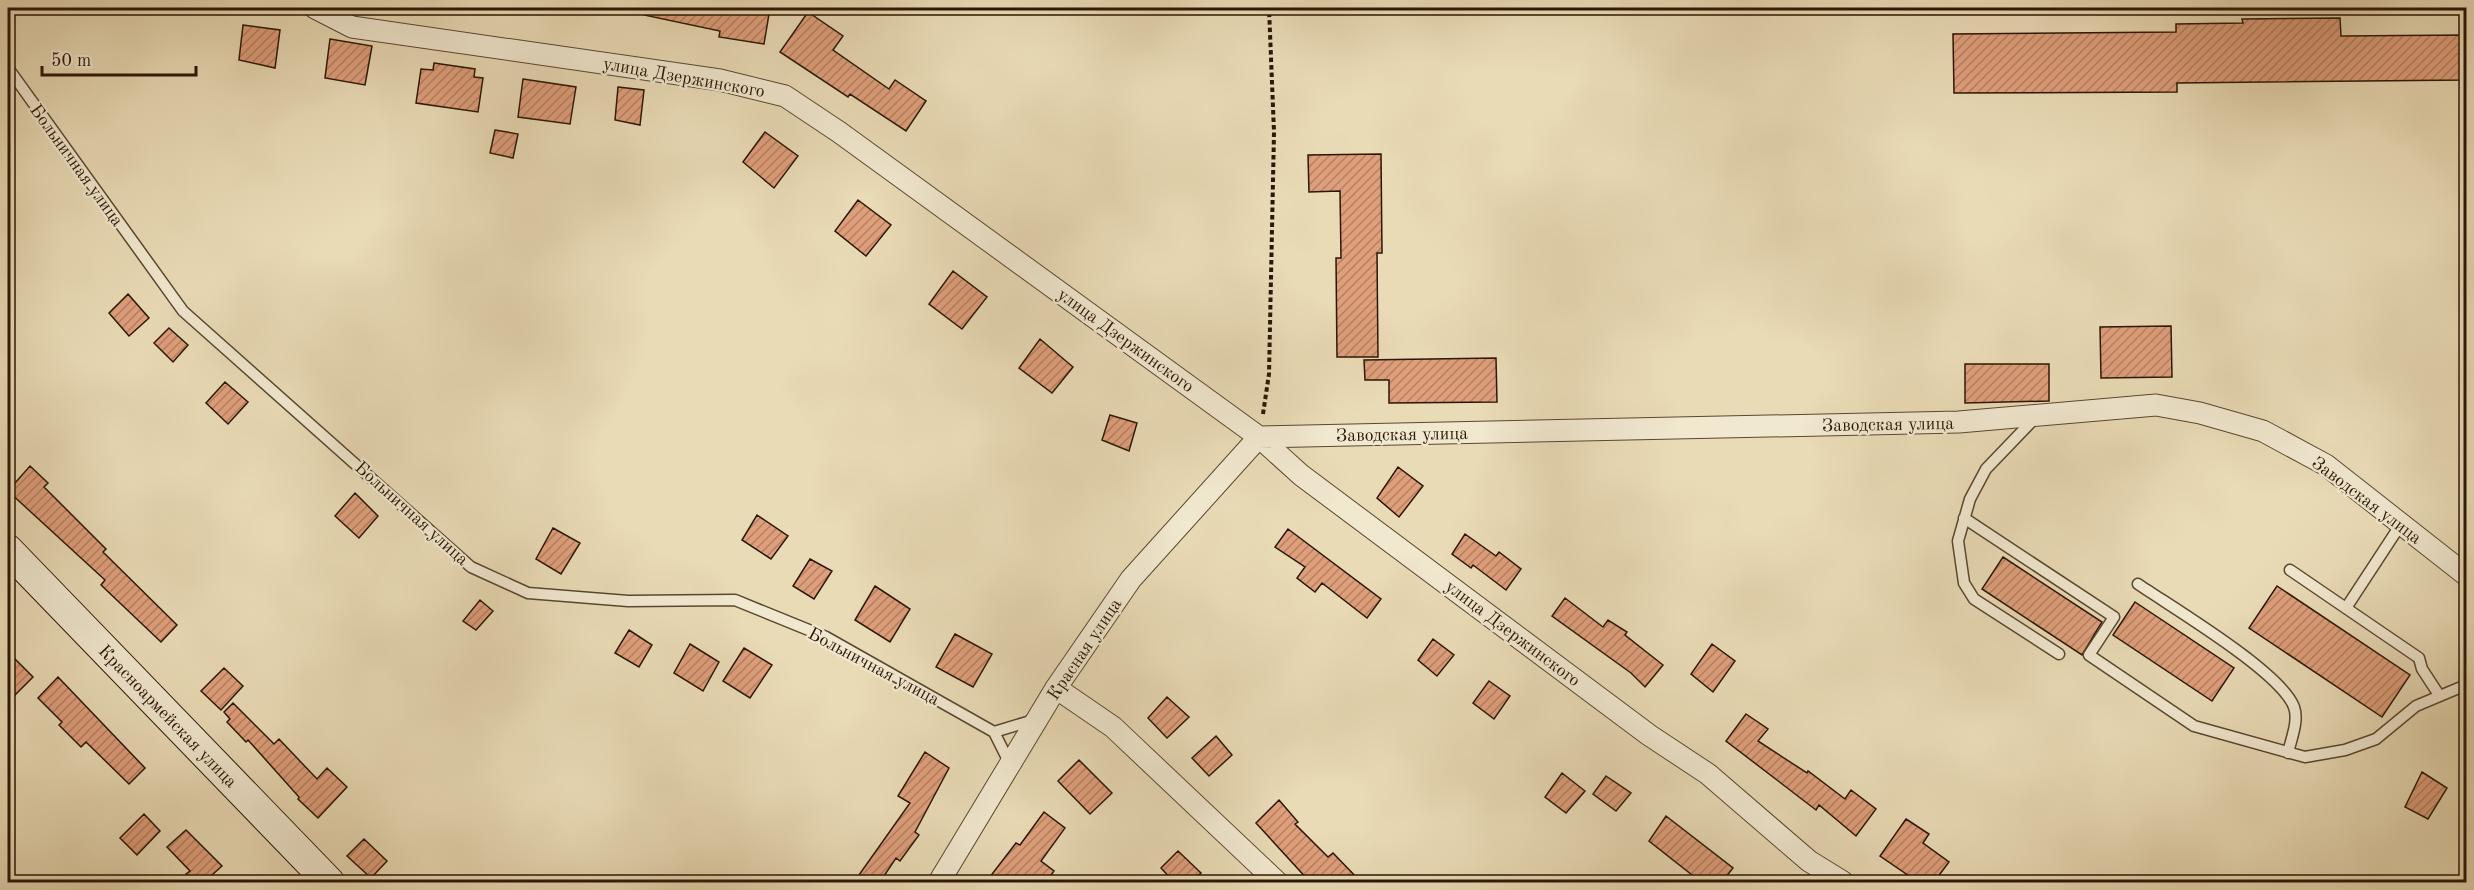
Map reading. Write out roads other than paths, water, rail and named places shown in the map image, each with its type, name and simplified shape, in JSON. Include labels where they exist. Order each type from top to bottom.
[{"type":"main road","name":"Красноармейская улица","points":[[8,550],[329,882]]},
{"type":"street","name":"улица Дзержинского","points":[[315,8],[352,27],[720,80],[785,96],[839,132],[1259,437],[1301,476],[1640,728],[1708,774],[1809,861],[1843,882]]},
{"type":"street","name":"Заводская улица","points":[[1259,437],[1959,422],[2156,405],[2200,413],[2262,431],[2326,465],[2466,575]]},
{"type":"street","name":"Красная улица","points":[[939,882],[1056,688],[1131,579],[1259,437]]},
{"type":"street","points":[[1056,688],[1113,727],[1277,882]]},
{"type":"lane","name":"Больничная улица","points":[[8,68],[183,311],[471,567],[528,593],[627,601],[735,600],[826,637],[994,732]]},
{"type":"lane","points":[[2037,415],[1986,469],[1970,499],[1958,541],[1964,583],[1974,599],[2059,654]]},
{"type":"lane","points":[[1964,518],[2114,617],[2089,655],[2194,726],[2305,757],[2345,750],[2376,739],[2416,706],[2466,685]]},
{"type":"lane","points":[[2346,608],[2401,524]]},
{"type":"lane","points":[[2290,570],[2419,658],[2422,669],[2439,695]]},
{"type":"lane","points":[[2138,584],[2251,663],[2285,692],[2295,709],[2295,725],[2288,753]]},
{"type":"lane","points":[[1010,764],[994,732],[1038,719]]}]
